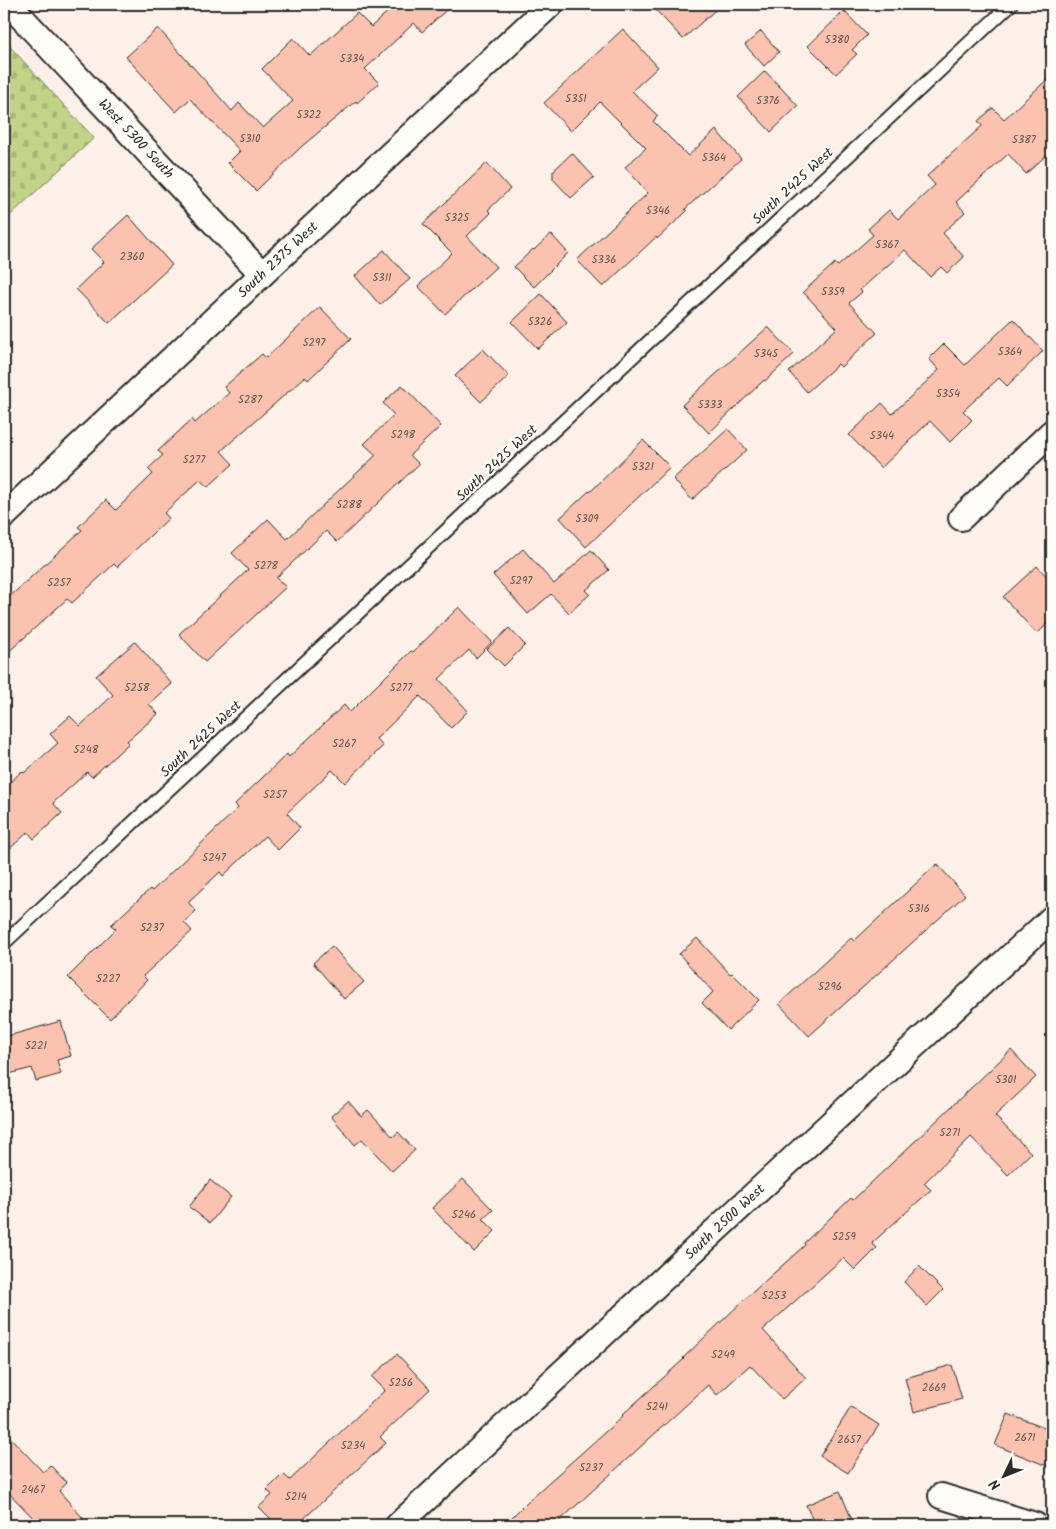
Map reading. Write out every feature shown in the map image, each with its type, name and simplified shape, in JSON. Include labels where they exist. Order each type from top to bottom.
[{"type":"street","name":"West 5300 South","points":[[9,4],[262,274]]},
{"type":"street","name":"South 2375 West","points":[[4,516],[551,4]]},
{"type":"street","points":[[961,518],[1052,432]]},
{"type":"street","name":"South 2500 West","points":[[398,1525],[1052,918]]},
{"type":"street","points":[[941,1496],[1035,1525]]},
{"type":"lane","name":"South 2425 West","points":[[4,943],[1011,4]]},
{"type":"green space","points":[[4,40],[94,138],[4,221]]},
{"type":"building","points":[[396,4],[453,4],[422,32],[414,23],[365,69],[379,83],[357,103],[356,101],[301,147],[256,191],[228,163],[240,151],[190,99],[176,112],[126,57],[158,28],[232,111],[239,103],[263,128],[293,101],[262,69],[293,38],[310,56],[357,13],[371,27]]},
{"type":"building","points":[[650,4],[722,4],[683,39]]},
{"type":"building","points":[[844,11],[867,35],[852,50],[857,54],[836,74],[808,46]]},
{"type":"building","points":[[623,29],[658,67],[632,91],[658,116],[653,121],[688,156],[716,130],[741,159],[685,209],[687,211],[657,239],[656,237],[603,287],[577,260],[648,193],[625,167],[646,148],[600,102],[571,131],[544,103]]},
{"type":"building","points":[[761,31],[779,52],[764,66],[745,45]]},
{"type":"building","points":[[765,71],[798,106],[771,132],[738,97]]},
{"type":"building","points":[[1052,75],[1052,150],[1026,174],[1008,154],[956,202],[965,212],[943,233],[964,257],[947,273],[941,267],[930,277],[905,250],[860,290],[862,292],[849,303],[877,333],[841,367],[838,364],[807,392],[789,372],[837,328],[803,292],[835,263],[838,266],[873,235],[868,229],[889,210],[898,219],[935,185],[927,176],[982,126],[978,121],[993,108],[1004,119]]},
{"type":"building","points":[[572,153],[594,177],[571,198],[553,179],[553,171]]},
{"type":"building","points":[[487,163],[510,189],[488,210],[491,213],[467,236],[496,267],[445,314],[418,286],[452,253],[423,224]]},
{"type":"building","points":[[128,215],[172,265],[109,323],[76,289],[104,262],[91,249]]},
{"type":"building","points":[[551,234],[568,253],[534,287],[514,267]]},
{"type":"building","points":[[384,250],[410,279],[380,305],[355,276]]},
{"type":"building","points":[[541,294],[567,322],[538,349],[512,322]]},
{"type":"building","points":[[320,307],[351,339],[308,380],[305,377],[221,451],[233,464],[208,487],[200,480],[164,513],[169,518],[117,567],[114,564],[72,603],[67,599],[4,656],[4,602],[82,530],[78,527],[106,500],[116,510],[153,474],[148,469],[163,455],[158,451],[192,419],[195,423],[229,393],[224,387],[262,354],[266,358]]},
{"type":"building","points":[[1013,319],[1043,351],[1007,386],[999,378],[963,411],[972,420],[950,442],[930,421],[881,468],[849,435],[882,403],[892,414],[939,370],[929,359],[944,344],[965,365]]},
{"type":"building","points":[[768,327],[794,354],[709,433],[682,405]]},
{"type":"building","points":[[483,349],[509,376],[481,402],[455,376]]},
{"type":"building","points":[[402,385],[441,426],[410,455],[419,464],[337,542],[326,531],[276,578],[286,587],[205,662],[179,634],[248,570],[232,553],[268,519],[287,539],[376,455],[364,444],[394,415],[383,403]]},
{"type":"building","points":[[728,429],[747,450],[692,500],[673,479]]},
{"type":"building","points":[[643,440],[670,467],[586,547],[560,518],[590,492]]},
{"type":"building","points":[[523,549],[554,584],[591,550],[609,570],[586,590],[590,594],[569,613],[551,594],[528,614],[493,575]]},
{"type":"building","points":[[1037,566],[1052,582],[1052,619],[1037,634],[1003,597]]},
{"type":"building","points":[[459,607],[492,642],[476,658],[469,650],[439,679],[468,711],[451,728],[420,696],[376,739],[383,746],[345,783],[332,770],[287,813],[300,828],[278,850],[265,836],[223,876],[220,872],[188,902],[196,911],[184,922],[192,931],[143,976],[147,980],[110,1019],[68,977],[116,929],[111,925],[150,889],[152,891],[238,808],[235,804],[287,754],[289,757],[344,705],[350,712],[411,651],[413,652]]},
{"type":"building","points":[[509,628],[525,645],[504,666],[487,649]]},
{"type":"building","points":[[135,642],[172,684],[149,704],[158,714],[127,741],[129,743],[92,777],[87,772],[53,803],[62,813],[34,839],[28,832],[4,854],[4,788],[22,771],[24,773],[58,743],[50,734],[70,716],[80,726],[113,695],[96,676]]},
{"type":"building","points":[[937,864],[965,895],[809,1036],[779,1004],[851,938],[854,941]]},
{"type":"building","points":[[697,938],[730,974],[732,973],[759,1000],[728,1030],[702,1003],[713,992],[679,954]]},
{"type":"building","points":[[332,946],[364,982],[344,999],[313,963]]},
{"type":"building","points":[[61,1021],[71,1056],[57,1060],[61,1074],[36,1081],[32,1068],[9,1074],[4,1058],[4,1037]]},
{"type":"building","points":[[1011,1050],[1036,1077],[995,1116],[1031,1153],[1008,1175],[971,1137],[924,1183],[931,1190],[872,1243],[877,1248],[855,1270],[843,1258],[763,1330],[806,1378],[782,1399],[750,1365],[717,1395],[708,1385],[555,1525],[504,1525],[684,1359],[744,1300],[805,1245],[804,1243],[851,1198],[853,1200]]},
{"type":"building","points":[[348,1101],[361,1116],[368,1110],[393,1137],[398,1132],[415,1150],[392,1171],[362,1139],[355,1145],[331,1116]]},
{"type":"building","points":[[463,1179],[493,1210],[483,1219],[495,1231],[474,1252],[432,1208]]},
{"type":"building","points":[[210,1180],[231,1197],[210,1223],[189,1207]]},
{"type":"building","points":[[919,1266],[943,1290],[927,1306],[904,1282]]},
{"type":"building","points":[[397,1354],[430,1389],[380,1437],[386,1443],[297,1525],[277,1525],[259,1507],[272,1495],[267,1490],[283,1474],[290,1480],[385,1390],[372,1377]]},
{"type":"building","points":[[952,1365],[962,1399],[914,1412],[905,1378]]},
{"type":"building","points":[[851,1407],[879,1425],[848,1473],[820,1456]]},
{"type":"building","points":[[1008,1414],[1052,1431],[1052,1468],[995,1445]]},
{"type":"building","points":[[4,1431],[43,1472],[50,1465],[67,1483],[59,1491],[89,1525],[40,1525],[4,1488]]},
{"type":"building","points":[[840,1491],[854,1525],[815,1525],[806,1505]]}]
